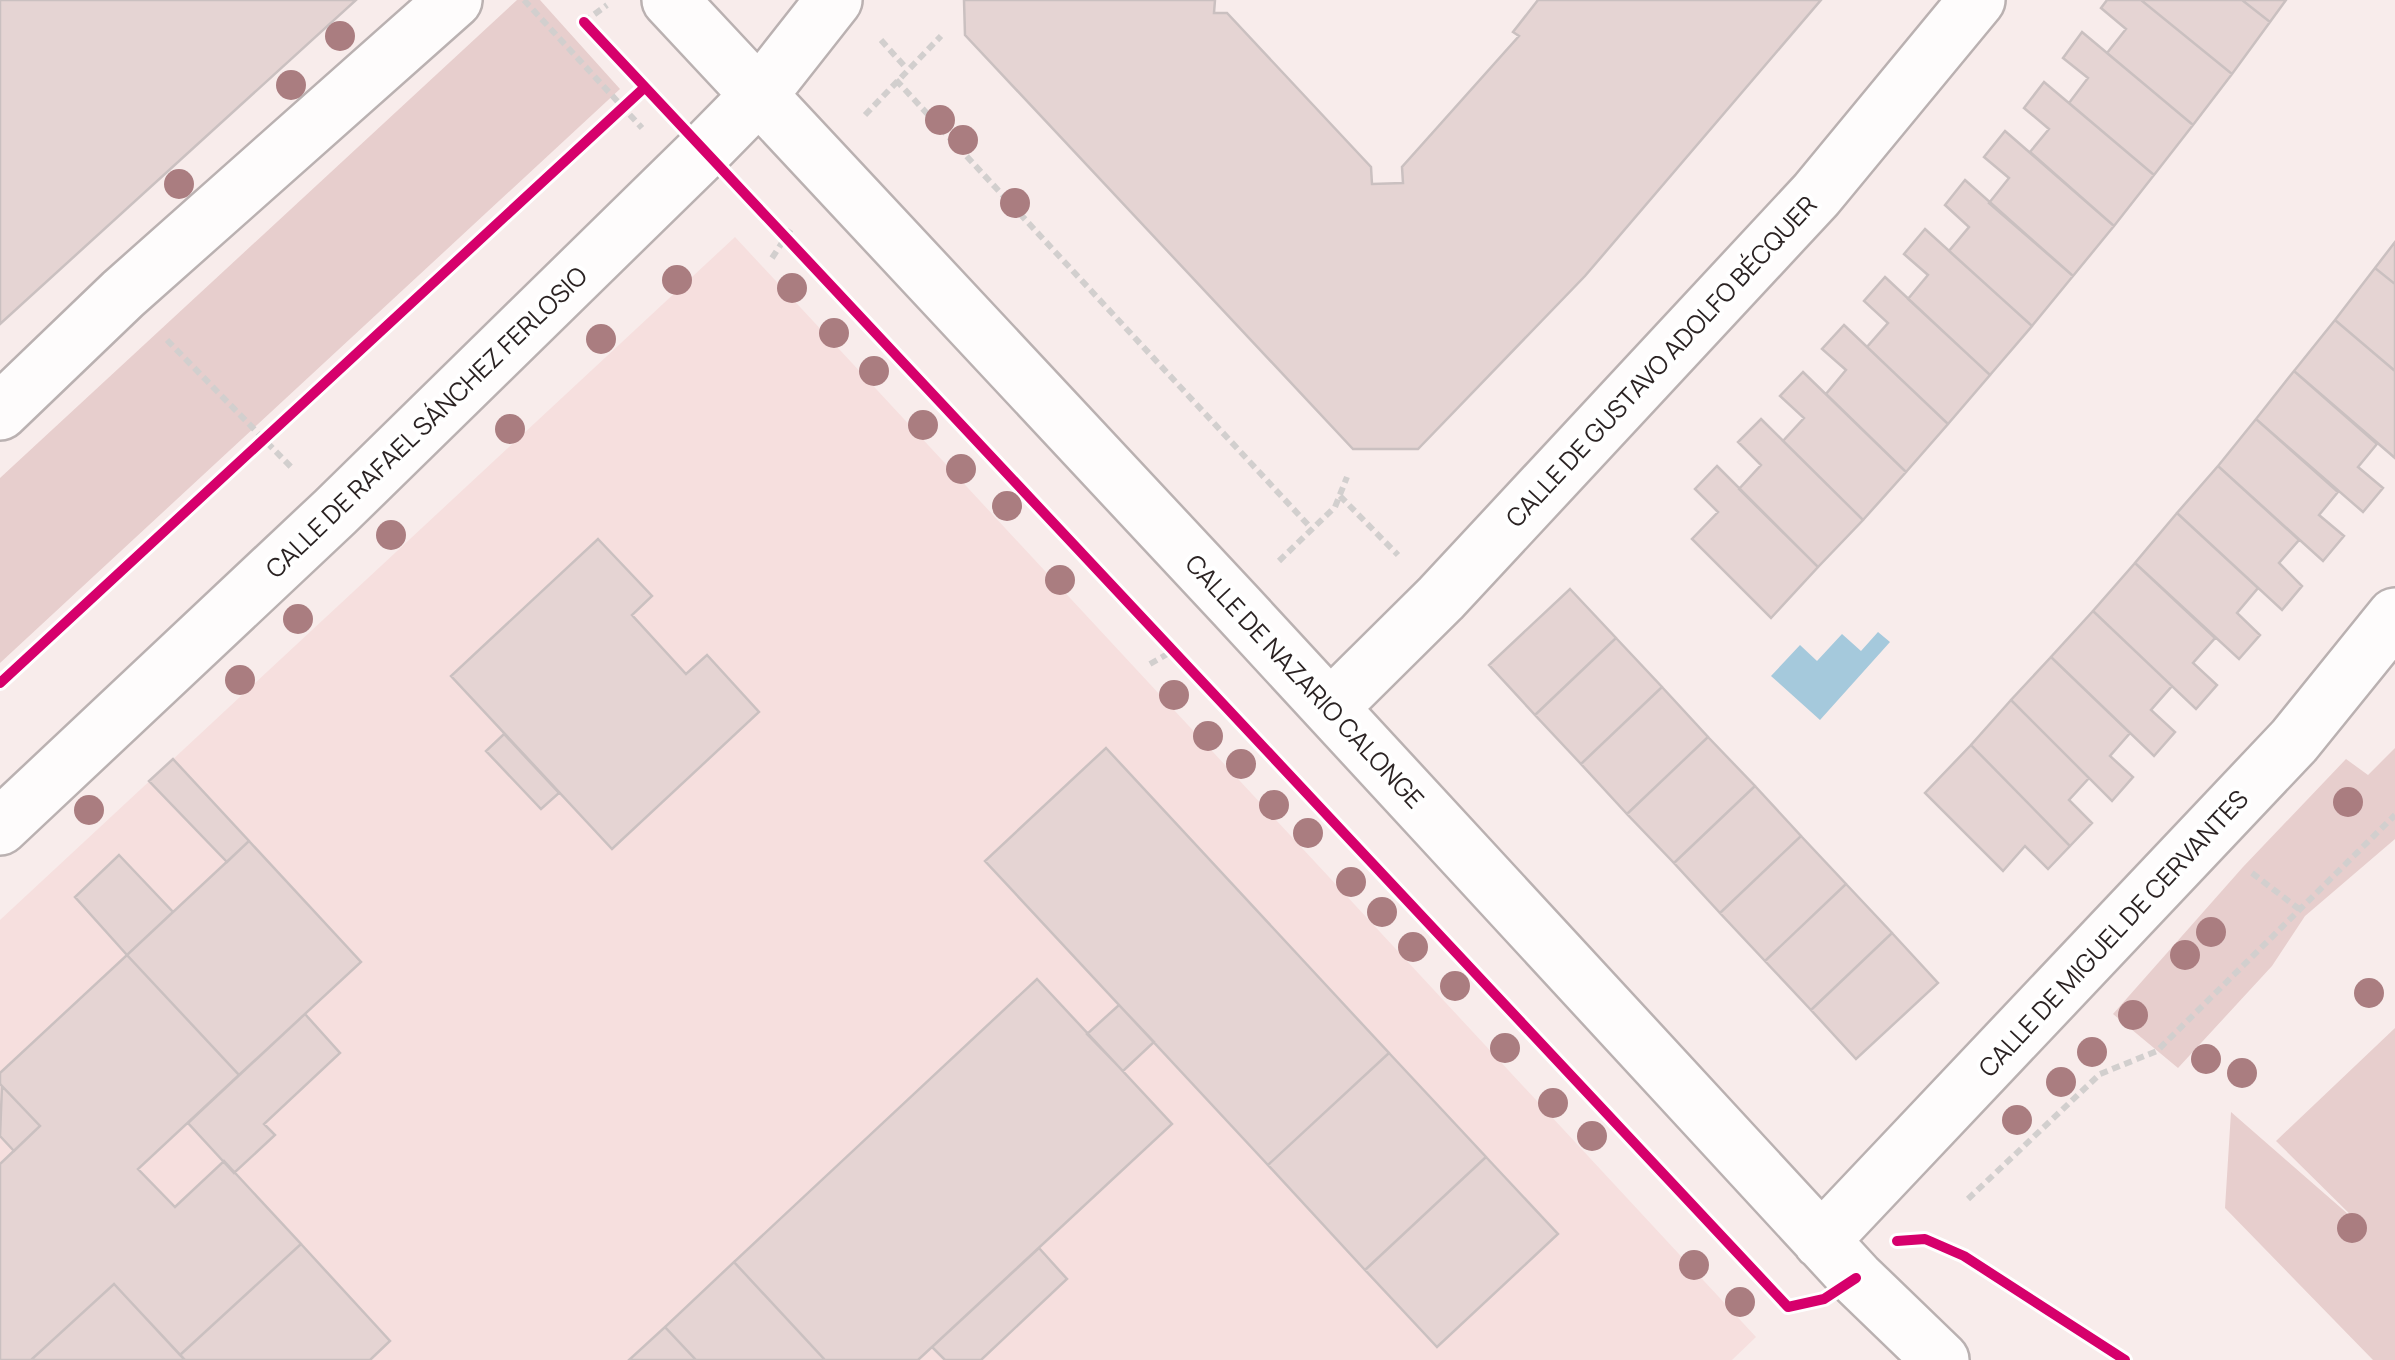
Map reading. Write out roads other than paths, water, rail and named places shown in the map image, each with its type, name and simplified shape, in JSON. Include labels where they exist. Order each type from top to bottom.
[{"type":"street","points":[[0,412],[123,294],[454,0]]},
{"type":"street","name":"CALLE DE NAZARIO CALONGE","points":[[670,0],[1821,1241],[1941,1360]]},
{"type":"street","name":"CALLE DE RAFAEL SÁNCHEZ FERLOSIO","points":[[0,827],[335,512],[682,172],[760,94],[834,0]]},
{"type":"street","name":"CALLE DE GUSTAVO ADOLFO BÉCQUER","points":[[1330,708],[1440,598],[1816,195],[1977,0]]},
{"type":"street","name":"CALLE DE MIGUEL DE CERVANTES","points":[[1821,1241],[2294,741],[2395,616]]},
{"type":"water","points":[[1878,632],[1890,642],[1820,720],[1771,676],[1800,645],[1817,661],[1842,634],[1861,651]]}]
